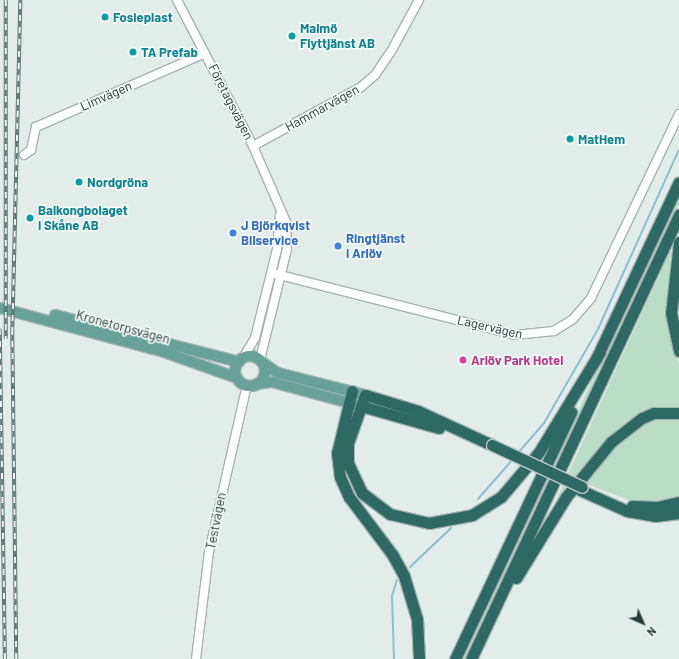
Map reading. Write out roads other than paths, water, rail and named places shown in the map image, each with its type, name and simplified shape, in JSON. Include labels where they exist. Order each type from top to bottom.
[{"type":"highway","points":[[455,659],[679,182]]},
{"type":"highway","points":[[471,659],[679,214]]},
{"type":"highway","points":[[679,242],[671,313],[679,351]]},
{"type":"highway","points":[[600,352],[539,452],[519,477],[486,508],[450,522],[422,523],[400,517],[380,508],[362,493],[351,475],[347,450],[365,395],[418,411],[491,447],[581,488],[627,512],[655,516],[679,513]]},
{"type":"highway","points":[[350,396],[337,453],[340,477],[349,497],[392,554],[404,576],[417,618],[419,659]]},
{"type":"highway","points":[[361,406],[421,421],[491,447]]},
{"type":"highway","points":[[486,626],[566,498],[611,442],[642,418],[654,413],[679,412]]},
{"type":"highway","points":[[581,488],[628,506],[657,507],[679,502]]},
{"type":"main road","name":"Kronetorpsvägen","points":[[0,301],[241,360],[261,362]]},
{"type":"main road","name":"Kronetorpsvägen","points":[[0,308],[164,352],[252,384]]},
{"type":"main road","points":[[237,378],[241,360]]},
{"type":"main road","points":[[252,384],[264,375],[261,362]]},
{"type":"main road","points":[[261,362],[278,374],[350,396],[361,406]]},
{"type":"main road","points":[[252,384],[272,382],[350,396],[365,395]]},
{"type":"street","name":"Företagsvägen","points":[[177,0],[253,146],[280,206],[287,231],[282,274],[261,362]]},
{"type":"street","name":"Hammarvägen","points":[[253,146],[362,87],[375,75],[393,48],[419,0]]},
{"type":"street","name":"Limvägen","points":[[24,155],[31,150],[36,127],[205,53]]},
{"type":"street","name":"Lagervägen","points":[[272,273],[282,274],[515,335],[554,331],[573,318],[591,298],[679,114]]},
{"type":"street","points":[[241,360],[255,338],[272,273],[280,206]]},
{"type":"street","name":"Testvägen","points":[[196,659],[209,552],[252,384]]},
{"type":"waterway","points":[[518,453],[544,423],[598,329],[679,150]]},
{"type":"waterway","points":[[478,499],[513,459]]},
{"type":"waterway","points":[[410,567],[451,528]]},
{"type":"waterway","points":[[394,659],[392,596],[397,580]]},
{"type":"railway","points":[[6,0],[6,339]]},
{"type":"railway","points":[[16,659],[12,333],[20,0]]},
{"type":"railway","points":[[0,329],[5,659]]},
{"type":"place","name":"Fosieplast","points":[[105,17]]},
{"type":"place","name":"Malmö Flyttjänst AB","points":[[292,36]]},
{"type":"place","name":"TA Prefab","points":[[133,52]]},
{"type":"place","name":"MatHem","points":[[570,139]]},
{"type":"place","name":"Nordgröna","points":[[79,182]]},
{"type":"place","name":"Balkongbolaget i Skåne AB","points":[[30,218]]},
{"type":"place","name":"J Björkqvist Bilservice","points":[[233,233]]},
{"type":"place","name":"Ringtjänst i Arlöv","points":[[338,246]]},
{"type":"place","name":"Arlöv Park Hotel","points":[[463,360]]}]
